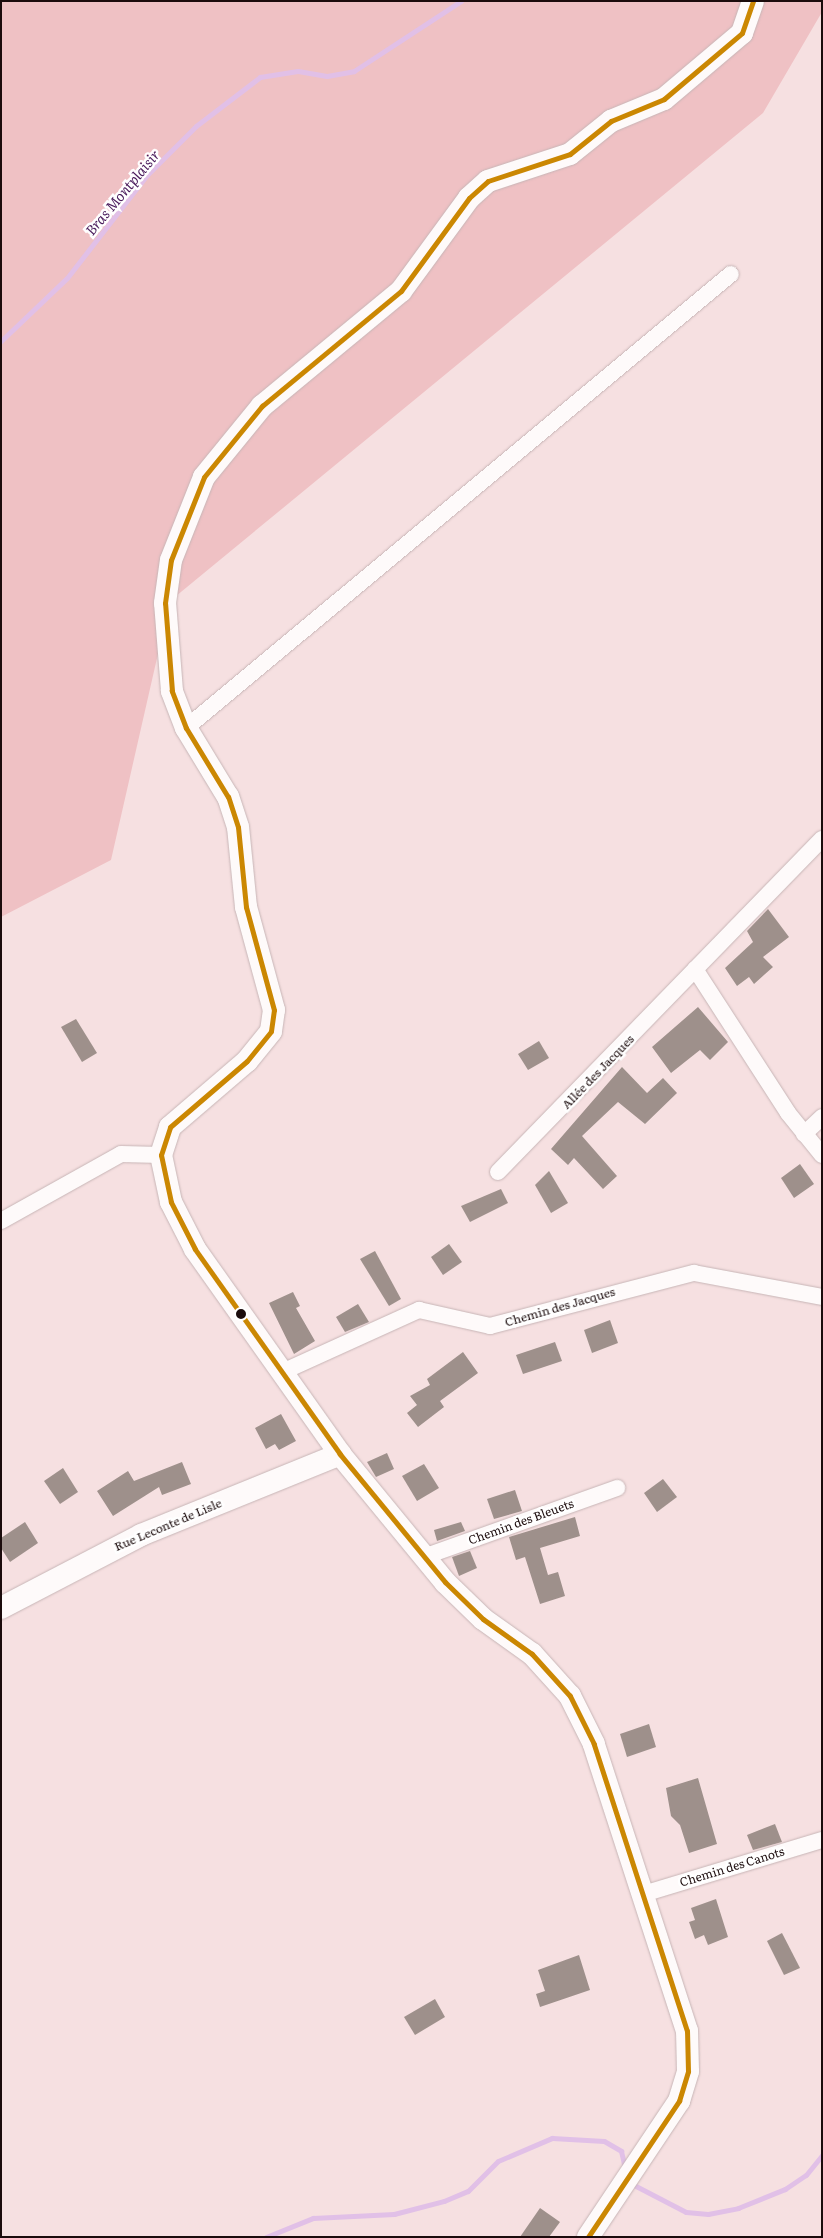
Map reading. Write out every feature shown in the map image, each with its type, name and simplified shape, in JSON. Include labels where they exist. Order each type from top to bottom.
[{"type":"main road","points":[[590,2232],[679,2101],[688,2071],[687,2031],[594,1744],[570,1696],[532,1654],[464,1600],[340,1454],[280,1373],[195,1249],[171,1202],[161,1155],[170,1126],[247,1061],[271,1031],[274,1010],[246,907],[238,827],[228,797],[186,728],[172,691],[165,603],[172,560],[204,477],[262,406],[400,291],[469,198],[488,181],[570,154],[611,121],[664,99],[742,33],[753,1]]},
{"type":"main road","name":"Rue Leconte de Lisle","points":[[1,1608],[141,1535],[340,1454]]},
{"type":"street","points":[[186,728],[731,274]]},
{"type":"street","name":"Allée des Jacques","points":[[498,1172],[822,839]]},
{"type":"street","points":[[695,968],[804,1134],[822,1155]]},
{"type":"street","points":[[804,1134],[822,1118]]},
{"type":"street","points":[[1,1221],[121,1154],[161,1155]]},
{"type":"street","name":"Chemin des Jacques","points":[[280,1373],[419,1310],[490,1326],[694,1273],[822,1297]]},
{"type":"street","name":"Chemin des Bleuets","points":[[426,1556],[617,1488]]},
{"type":"street","name":"Chemin des Canots","points":[[643,1894],[822,1840]]},
{"type":"shaded area","points":[[1,1],[822,1],[822,12],[763,113],[170,601],[111,860],[1,917]]},
{"type":"building","points":[[768,909],[789,937],[763,957],[773,967],[754,984],[749,977],[737,986],[725,968],[753,942],[747,931]]},
{"type":"building","points":[[698,1007],[728,1042],[710,1060],[700,1050],[671,1073],[652,1047]]},
{"type":"building","points":[[76,1019],[97,1053],[82,1062],[61,1027]]},
{"type":"building","points":[[539,1041],[549,1058],[528,1070],[518,1054]]},
{"type":"building","points":[[622,1067],[647,1093],[663,1078],[677,1093],[645,1124],[618,1102],[582,1136],[617,1176],[603,1189],[574,1158],[568,1165],[551,1149]]},
{"type":"building","points":[[800,1164],[814,1184],[794,1198],[781,1178]]},
{"type":"building","points":[[549,1171],[568,1203],[551,1213],[535,1185]]},
{"type":"building","points":[[501,1189],[508,1203],[470,1222],[461,1206]]},
{"type":"building","points":[[449,1244],[462,1262],[443,1275],[431,1257]]},
{"type":"building","points":[[375,1251],[401,1299],[389,1306],[360,1259]]},
{"type":"building","points":[[293,1292],[300,1306],[296,1308],[315,1341],[294,1354],[269,1303]]},
{"type":"building","points":[[358,1304],[369,1322],[345,1332],[336,1317]]},
{"type":"building","points":[[610,1320],[618,1343],[592,1353],[584,1330]]},
{"type":"building","points":[[555,1342],[562,1361],[523,1374],[516,1355]]},
{"type":"building","points":[[463,1352],[478,1373],[440,1401],[444,1407],[418,1427],[407,1413],[417,1405],[410,1396],[430,1385],[427,1379]]},
{"type":"building","points":[[281,1414],[296,1441],[279,1450],[275,1444],[266,1449],[255,1428]]},
{"type":"building","points":[[387,1453],[394,1469],[376,1477],[367,1462]]},
{"type":"building","points":[[182,1462],[191,1484],[162,1495],[159,1487],[113,1516],[97,1491],[128,1471],[134,1481]]},
{"type":"building","points":[[424,1464],[439,1488],[417,1501],[402,1476]]},
{"type":"building","points":[[63,1468],[78,1492],[60,1504],[44,1481]]},
{"type":"building","points":[[663,1479],[677,1497],[657,1512],[644,1493]]},
{"type":"building","points":[[515,1490],[522,1511],[494,1519],[487,1499]]},
{"type":"building","points":[[575,1517],[580,1536],[540,1548],[548,1575],[558,1572],[565,1596],[540,1604],[525,1557],[516,1560],[509,1537]]},
{"type":"building","points":[[25,1522],[38,1543],[10,1562],[1,1548],[1,1538]]},
{"type":"building","points":[[461,1522],[465,1531],[437,1541],[434,1530]]},
{"type":"building","points":[[470,1551],[477,1568],[459,1576],[452,1557]]},
{"type":"building","points":[[649,1724],[656,1747],[627,1757],[620,1734]]},
{"type":"building","points":[[698,1778],[717,1844],[689,1853],[680,1825],[671,1816],[666,1788]]},
{"type":"building","points":[[775,1824],[782,1842],[753,1850],[747,1835]]},
{"type":"building","points":[[716,1899],[728,1937],[708,1945],[704,1935],[695,1939],[689,1922],[695,1920],[691,1908]]},
{"type":"building","points":[[782,1933],[800,1968],[784,1975],[767,1941]]},
{"type":"building","points":[[579,1955],[590,1990],[540,2007],[536,1994],[545,1991],[538,1970]]},
{"type":"building","points":[[435,1999],[445,2017],[415,2035],[404,2017]]},
{"type":"building","points":[[540,2208],[560,2222],[549,2237],[520,2237]]},
{"type":"waterway","name":"Bras Montplaisir","points":[[1,341],[67,278],[147,175],[196,126],[260,77],[298,71],[327,76],[354,71],[461,1]]},
{"type":"waterway","points":[[266,2237],[313,2218],[394,2214],[444,2201],[468,2191],[498,2161],[552,2138],[604,2141],[621,2151],[625,2169]]},
{"type":"waterway","points":[[630,2183],[686,2212],[708,2214],[738,2208],[785,2189],[806,2175],[822,2155]]},
{"type":"transit line","points":[[588,2237],[679,2101],[688,2071],[687,2031],[594,1744],[570,1696],[532,1654],[483,1619],[445,1582],[340,1454],[195,1249],[171,1202],[161,1155],[170,1127],[247,1061],[271,1031],[274,1010],[246,907],[238,827],[228,797],[186,728],[172,691],[165,603],[171,560],[204,477],[262,406],[401,291],[469,198],[488,181],[570,154],[611,121],[664,99],[742,33],[753,1]]}]
